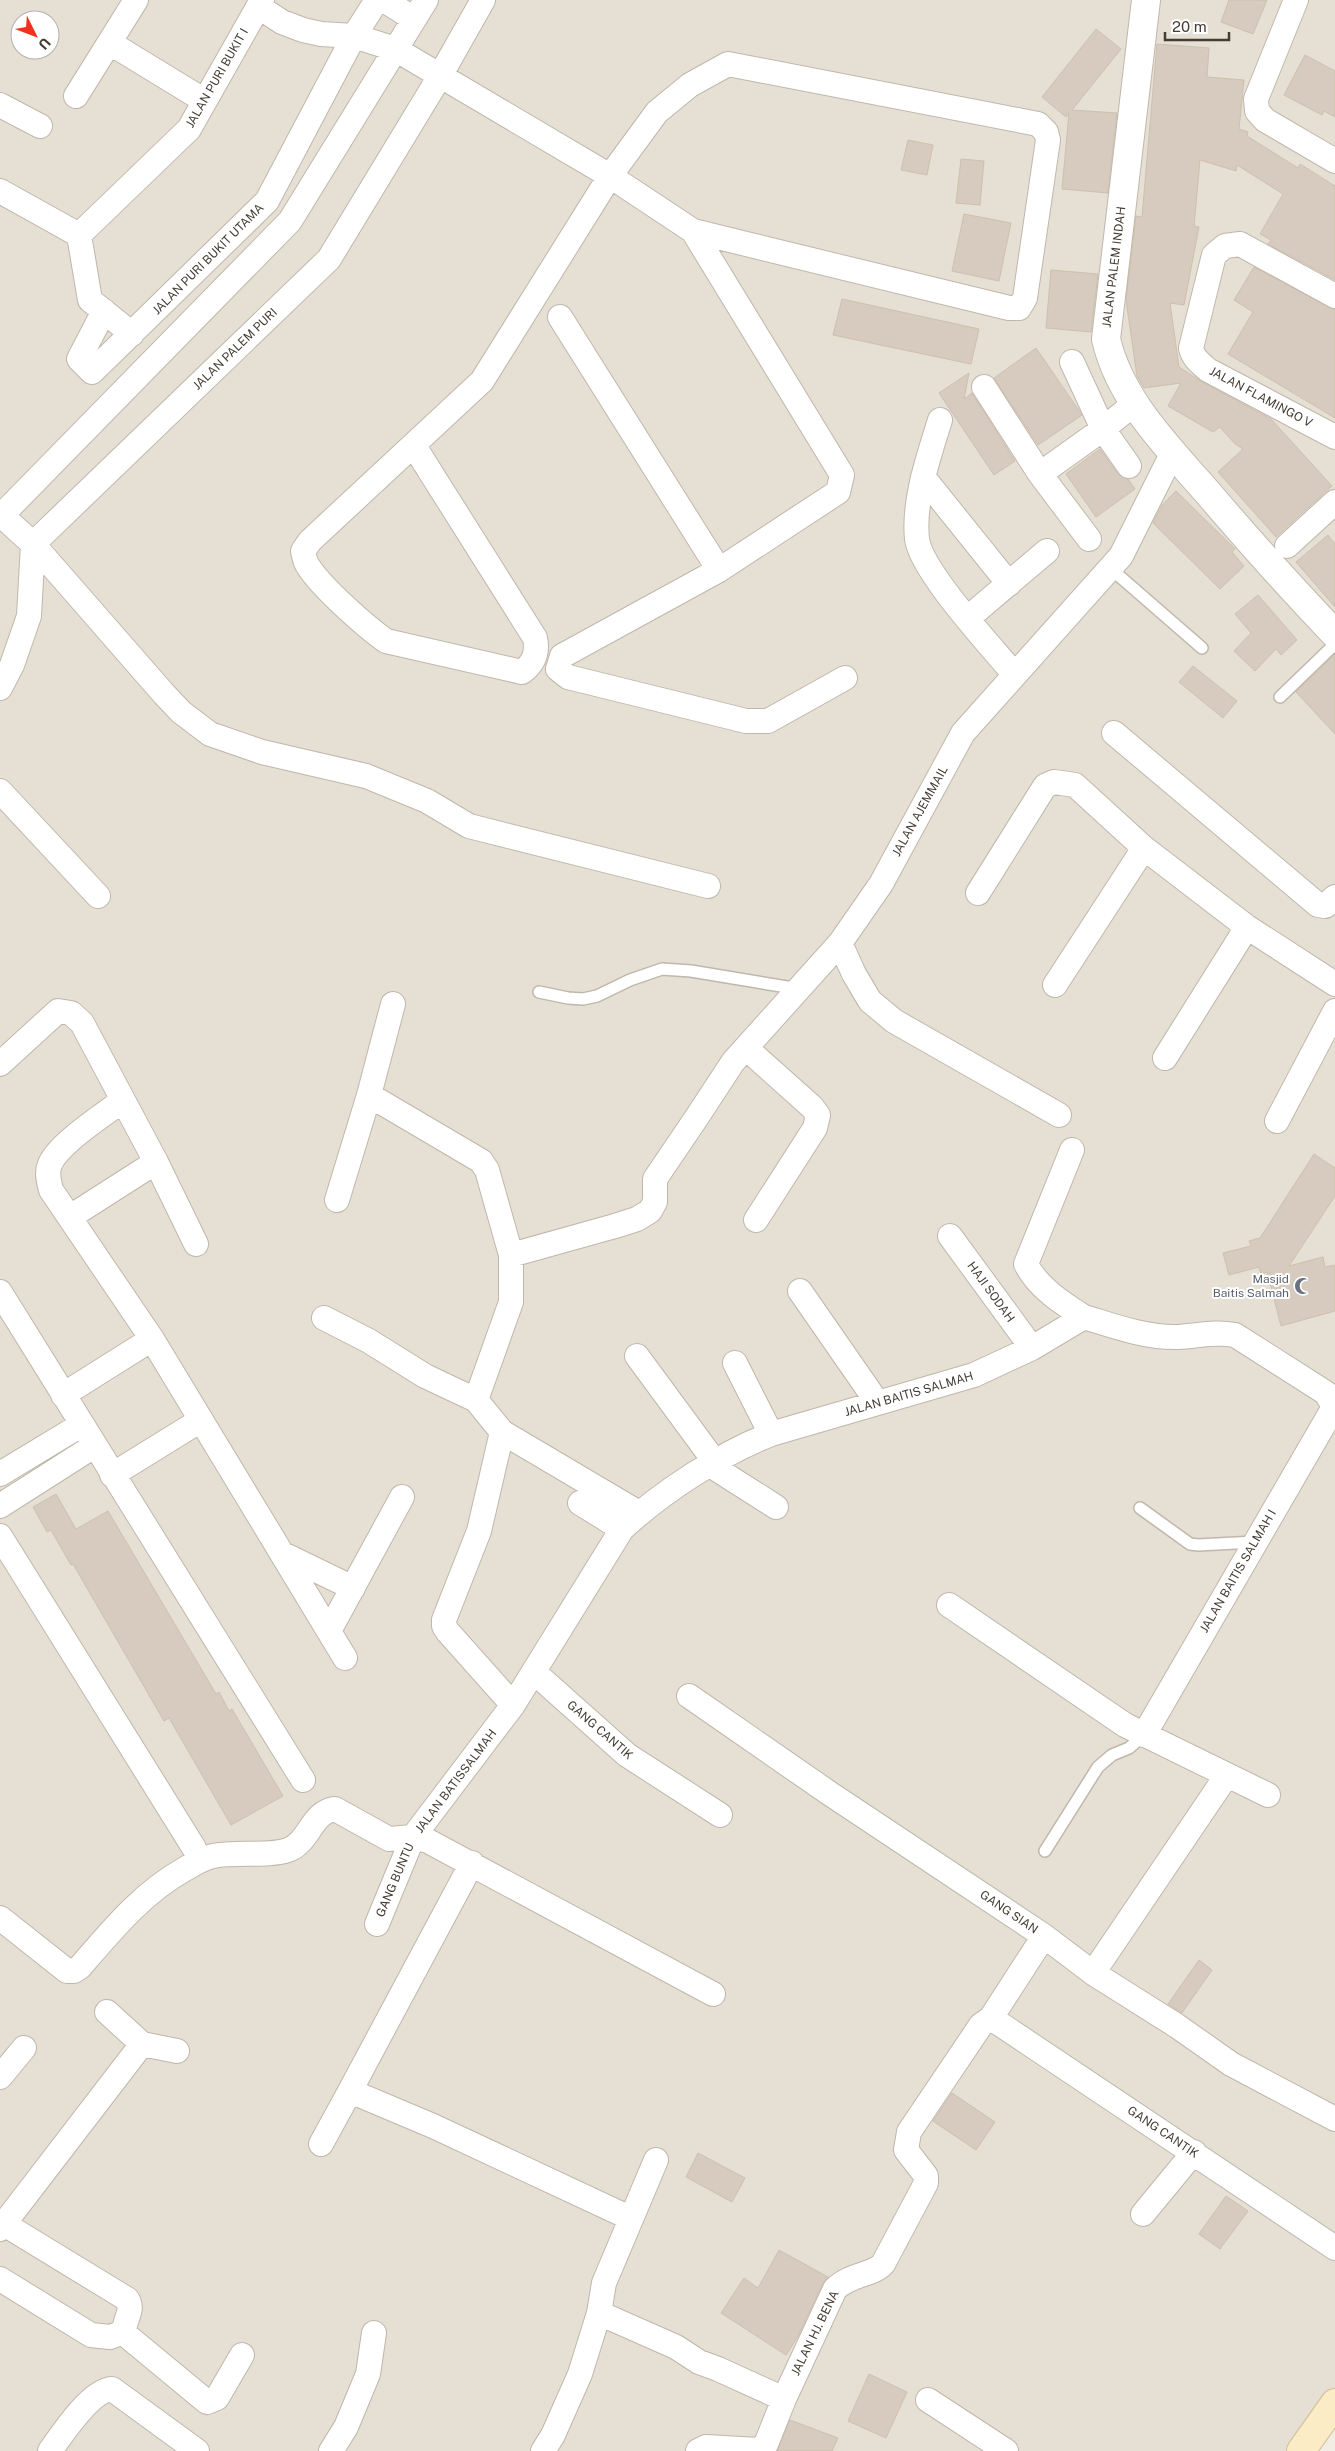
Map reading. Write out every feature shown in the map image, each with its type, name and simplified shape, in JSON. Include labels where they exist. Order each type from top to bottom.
[{"type":"main road","points":[[1301,2451],[1335,2403]]},
{"type":"street","points":[[76,96],[136,0]]},
{"type":"street","name":"JALAN PURI BUKIT UTAMA","points":[[104,311],[79,359],[94,372],[267,201],[354,36],[377,0]]},
{"type":"street","points":[[384,0],[420,10],[398,51],[290,222],[0,516],[33,544],[181,712],[210,734],[262,752],[366,776],[426,801],[469,826],[708,886]]},
{"type":"street","name":"JALAN PALEM PURI","points":[[33,544],[328,259],[483,0]]},
{"type":"street","name":"JALAN PALEM INDAH","points":[[1146,0],[1106,339],[1110,358],[1134,404],[1173,452],[1268,563],[1335,634]]},
{"type":"street","points":[[1296,0],[1256,98],[1257,111],[1265,120],[1335,161]]},
{"type":"street","points":[[261,3],[282,22],[303,30],[321,34],[354,36],[398,51],[610,176],[692,231],[1000,306],[1019,308],[1026,298],[1048,140],[1046,132],[1038,124],[728,64],[690,85],[657,112],[610,176],[482,381],[310,541],[303,551],[306,564],[315,576],[372,631],[386,641],[522,672],[530,666],[538,650],[535,638],[414,446]]},
{"type":"street","name":"JALAN PURI BUKIT I","points":[[79,234],[189,129],[261,3]]},
{"type":"street","points":[[110,44],[205,101]]},
{"type":"street","points":[[0,105],[40,126]]},
{"type":"street","points":[[0,191],[79,234],[90,300],[132,334]]},
{"type":"street","points":[[692,231],[842,475],[838,492],[719,570],[562,656],[558,669],[568,677],[746,721],[768,721],[845,678]]},
{"type":"street","name":"JALAN FLAMINGO V","points":[[1335,296],[1240,244],[1225,246],[1214,255],[1191,348],[1192,354],[1208,370],[1335,436]]},
{"type":"street","points":[[560,318],[719,570]]},
{"type":"street","points":[[1072,362],[1103,429],[1129,466]]},
{"type":"street","points":[[984,387],[1040,474],[1089,539]]},
{"type":"street","points":[[1040,474],[1103,429],[1134,404]]},
{"type":"street","points":[[940,420],[923,477],[919,500],[917,540],[929,569],[1014,674]]},
{"type":"street","name":"JALAN AJEMMAIL","points":[[511,1255],[615,1226],[637,1219],[650,1211],[655,1202],[654,1179],[698,1117],[733,1062],[840,943],[881,884],[963,733],[1121,556],[1173,452]]},
{"type":"street","points":[[923,477],[1009,584]]},
{"type":"street","points":[[1287,546],[1335,502]]},
{"type":"street","points":[[0,688],[12,665],[29,616],[33,544]]},
{"type":"street","points":[[968,618],[1047,551]]},
{"type":"street","points":[[1114,733],[1318,905],[1325,906],[1335,897]]},
{"type":"street","points":[[978,892],[1045,786],[1054,782],[1075,785],[1144,848],[1247,927],[1335,984]]},
{"type":"street","points":[[0,791],[98,896]]},
{"type":"street","points":[[1055,984],[1144,848]]},
{"type":"street","points":[[1165,1058],[1247,927]]},
{"type":"street","points":[[840,943],[854,974],[870,1001],[894,1021],[1059,1115]]},
{"type":"street","points":[[337,1200],[369,1095],[393,1004]]},
{"type":"street","points":[[0,1064],[58,1010],[71,1013],[82,1023],[156,1162],[196,1244]]},
{"type":"street","points":[[1277,1120],[1335,1011]]},
{"type":"street","points":[[746,1048],[812,1107],[818,1116],[815,1128],[756,1220]]},
{"type":"street","points":[[369,1095],[480,1161],[487,1170],[511,1255],[511,1302],[476,1400]]},
{"type":"street","points":[[123,1100],[59,1150],[50,1164],[48,1176],[51,1190],[152,1339],[345,1658]]},
{"type":"street","points":[[1072,1150],[1026,1264],[1032,1277],[1066,1306],[1084,1317],[1126,1330],[1176,1337],[1219,1332],[1235,1335],[1326,1393],[1334,1407]]},
{"type":"street","points":[[70,1217],[156,1162]]},
{"type":"street","name":"HAJI SODAH","points":[[950,1236],[1032,1348]]},
{"type":"street","points":[[0,1292],[303,1780]]},
{"type":"street","points":[[800,1292],[877,1402]]},
{"type":"street","name":"JALAN BAITIS SALMAH","points":[[630,1521],[712,1463],[744,1445],[771,1434],[974,1375],[1032,1348],[1084,1317]]},
{"type":"street","points":[[324,1318],[369,1341],[425,1376],[476,1400],[502,1432],[630,1521]]},
{"type":"street","points":[[63,1395],[152,1339]]},
{"type":"street","points":[[637,1356],[712,1463],[776,1507]]},
{"type":"street","points":[[735,1363],[771,1434]]},
{"type":"street","name":"JALAN BAITIS SALMAH I","points":[[1144,1735],[1334,1407]]},
{"type":"street","points":[[112,1475],[201,1420]]},
{"type":"street","points":[[0,1474],[81,1425]]},
{"type":"street","points":[[502,1432],[479,1531],[444,1620],[448,1632],[513,1705]]},
{"type":"street","points":[[0,1506],[94,1446]]},
{"type":"street","points":[[329,1631],[402,1497]]},
{"type":"street","points":[[580,1503],[630,1521]]},
{"type":"street","name":"JALAN BATISSALMAH","points":[[0,1918],[67,1971],[74,1970],[80,1967],[144,1896],[172,1876],[211,1856],[290,1850],[306,1834],[319,1815],[326,1810],[335,1809],[388,1839],[414,1837],[513,1705],[630,1521]]},
{"type":"street","points":[[0,1536],[194,1848]]},
{"type":"street","points":[[282,1554],[353,1588]]},
{"type":"street","points":[[949,1605],[1144,1735],[1268,1795]]},
{"type":"street","name":"GANG CANTIK","points":[[534,1673],[627,1755],[720,1814]]},
{"type":"street","name":"GANG SIAN","points":[[689,1696],[837,1798],[1044,1936],[1093,1973],[1177,2026],[1231,2064],[1335,2119]]},
{"type":"street","points":[[1093,1973],[1226,1775]]},
{"type":"street","points":[[414,1837],[428,1841],[472,1863],[713,1994]]},
{"type":"street","name":"GANG BUNTU","points":[[376,1924],[414,1837]]},
{"type":"street","points":[[321,2144],[472,1863]]},
{"type":"street","name":"JALAN HJ. BENA","points":[[698,2451],[706,2447],[761,2449],[768,2442],[784,2399],[834,2289],[850,2278],[877,2269],[885,2262],[926,2183],[926,2176],[906,2150],[909,2132],[981,2026],[991,2018],[1044,1936]]},
{"type":"street","points":[[106,2012],[142,2044],[177,2051]]},
{"type":"street","name":"GANG CANTIK","points":[[991,2018],[1335,2248]]},
{"type":"street","points":[[124,2332],[130,2308],[127,2299],[2,2227],[142,2044]]},
{"type":"street","points":[[0,2077],[24,2048]]},
{"type":"street","points":[[350,2091],[432,2126],[630,2218]]},
{"type":"street","points":[[1143,2214],[1194,2152]]},
{"type":"street","points":[[543,2451],[561,2418],[580,2374],[599,2313],[604,2283],[656,2160]]},
{"type":"street","points":[[0,2278],[91,2335],[110,2337],[124,2332]]},
{"type":"street","points":[[599,2313],[676,2347],[698,2362],[718,2368],[784,2399]]},
{"type":"street","points":[[124,2332],[145,2353],[207,2402],[216,2398],[242,2355]]},
{"type":"street","points":[[331,2451],[346,2427],[368,2374],[374,2333]]},
{"type":"street","points":[[50,2451],[71,2422],[95,2398],[105,2390],[112,2389],[197,2451]]},
{"type":"street","points":[[928,2400],[1006,2451]]},
{"type":"lane","points":[[1110,568],[1202,648]]},
{"type":"lane","points":[[1280,697],[1335,644]]},
{"type":"lane","points":[[539,992],[583,999],[597,996],[630,980],[662,969],[691,971],[800,989]]},
{"type":"lane","points":[[1140,1508],[1190,1544],[1255,1542]]},
{"type":"lane","points":[[1045,1851],[1098,1767],[1112,1755],[1129,1748],[1144,1735]]},
{"type":"shaded area","points":[[0,0],[1335,0],[1335,2422],[1312,2451],[0,2451]]},
{"type":"building","points":[[1229,0],[1267,0],[1253,34],[1221,22]]},
{"type":"building","points":[[1096,29],[1121,49],[1072,110],[1117,113],[1108,193],[1062,189],[1069,113],[1066,117],[1042,97]]},
{"type":"building","points":[[1157,44],[1209,48],[1207,77],[1244,80],[1239,129],[1248,132],[1247,136],[1298,168],[1300,164],[1335,186],[1335,280],[1268,244],[1271,240],[1260,234],[1283,194],[1237,165],[1236,171],[1200,160],[1194,226],[1199,227],[1184,305],[1170,303],[1179,367],[1202,382],[1271,419],[1332,486],[1276,537],[1218,472],[1243,449],[1235,444],[1220,427],[1213,432],[1168,406],[1181,383],[1144,388],[1137,376],[1126,300],[1136,216],[1142,217]]},
{"type":"building","points":[[1305,55],[1335,71],[1335,117],[1324,111],[1322,115],[1284,95]]},
{"type":"building","points":[[908,140],[933,145],[927,175],[901,170]]},
{"type":"building","points":[[961,159],[984,161],[980,205],[956,203]]},
{"type":"building","points":[[964,214],[1011,223],[999,281],[952,271]]},
{"type":"building","points":[[1254,267],[1335,310],[1335,418],[1228,354],[1253,312],[1234,300]]},
{"type":"building","points":[[1051,270],[1098,274],[1091,332],[1046,328]]},
{"type":"building","points":[[842,299],[979,329],[971,364],[833,335]]},
{"type":"building","points":[[1036,348],[1082,415],[1038,445],[994,378]]},
{"type":"building","points":[[969,373],[964,399],[972,393],[1015,461],[994,475],[939,393]]},
{"type":"building","points":[[1100,449],[1118,474],[1128,479],[1135,489],[1096,517],[1066,474]]},
{"type":"building","points":[[1176,491],[1235,549],[1232,552],[1244,566],[1220,589],[1153,523],[1162,505]]},
{"type":"building","points":[[1328,535],[1335,544],[1335,607],[1296,562]]},
{"type":"building","points":[[1258,595],[1297,640],[1281,655],[1276,649],[1255,671],[1234,651],[1251,633],[1235,614]]},
{"type":"building","points":[[1335,654],[1335,734],[1296,692]]},
{"type":"building","points":[[1193,666],[1237,701],[1223,718],[1179,682]]},
{"type":"building","points":[[1314,1154],[1335,1168],[1335,1196],[1289,1266],[1323,1257],[1325,1267],[1335,1265],[1335,1311],[1281,1326],[1267,1272],[1261,1274],[1259,1267],[1229,1275],[1223,1253],[1251,1246],[1249,1241],[1260,1238]]},
{"type":"building","points":[[56,1494],[76,1529],[108,1511],[216,1694],[219,1692],[229,1711],[232,1709],[283,1796],[231,1825],[169,1718],[164,1721],[73,1564],[71,1565],[51,1530],[47,1532],[33,1507]]},
{"type":"building","points":[[1199,1960],[1212,1970],[1182,2013],[1168,2004]]},
{"type":"building","points":[[952,2093],[995,2122],[976,2150],[933,2121]]},
{"type":"building","points":[[698,2153],[745,2178],[732,2202],[686,2177]]},
{"type":"building","points":[[1226,2196],[1248,2211],[1220,2249],[1199,2234]]},
{"type":"building","points":[[779,2250],[828,2277],[823,2283],[797,2338],[786,2355],[721,2313],[744,2278],[758,2288]]},
{"type":"building","points":[[869,2374],[907,2392],[886,2438],[848,2421]]},
{"type":"building","points":[[790,2420],[838,2438],[832,2451],[777,2451]]},
{"type":"place","name":"Masjid Baitis Salmah","points":[[1303,1286]]}]
